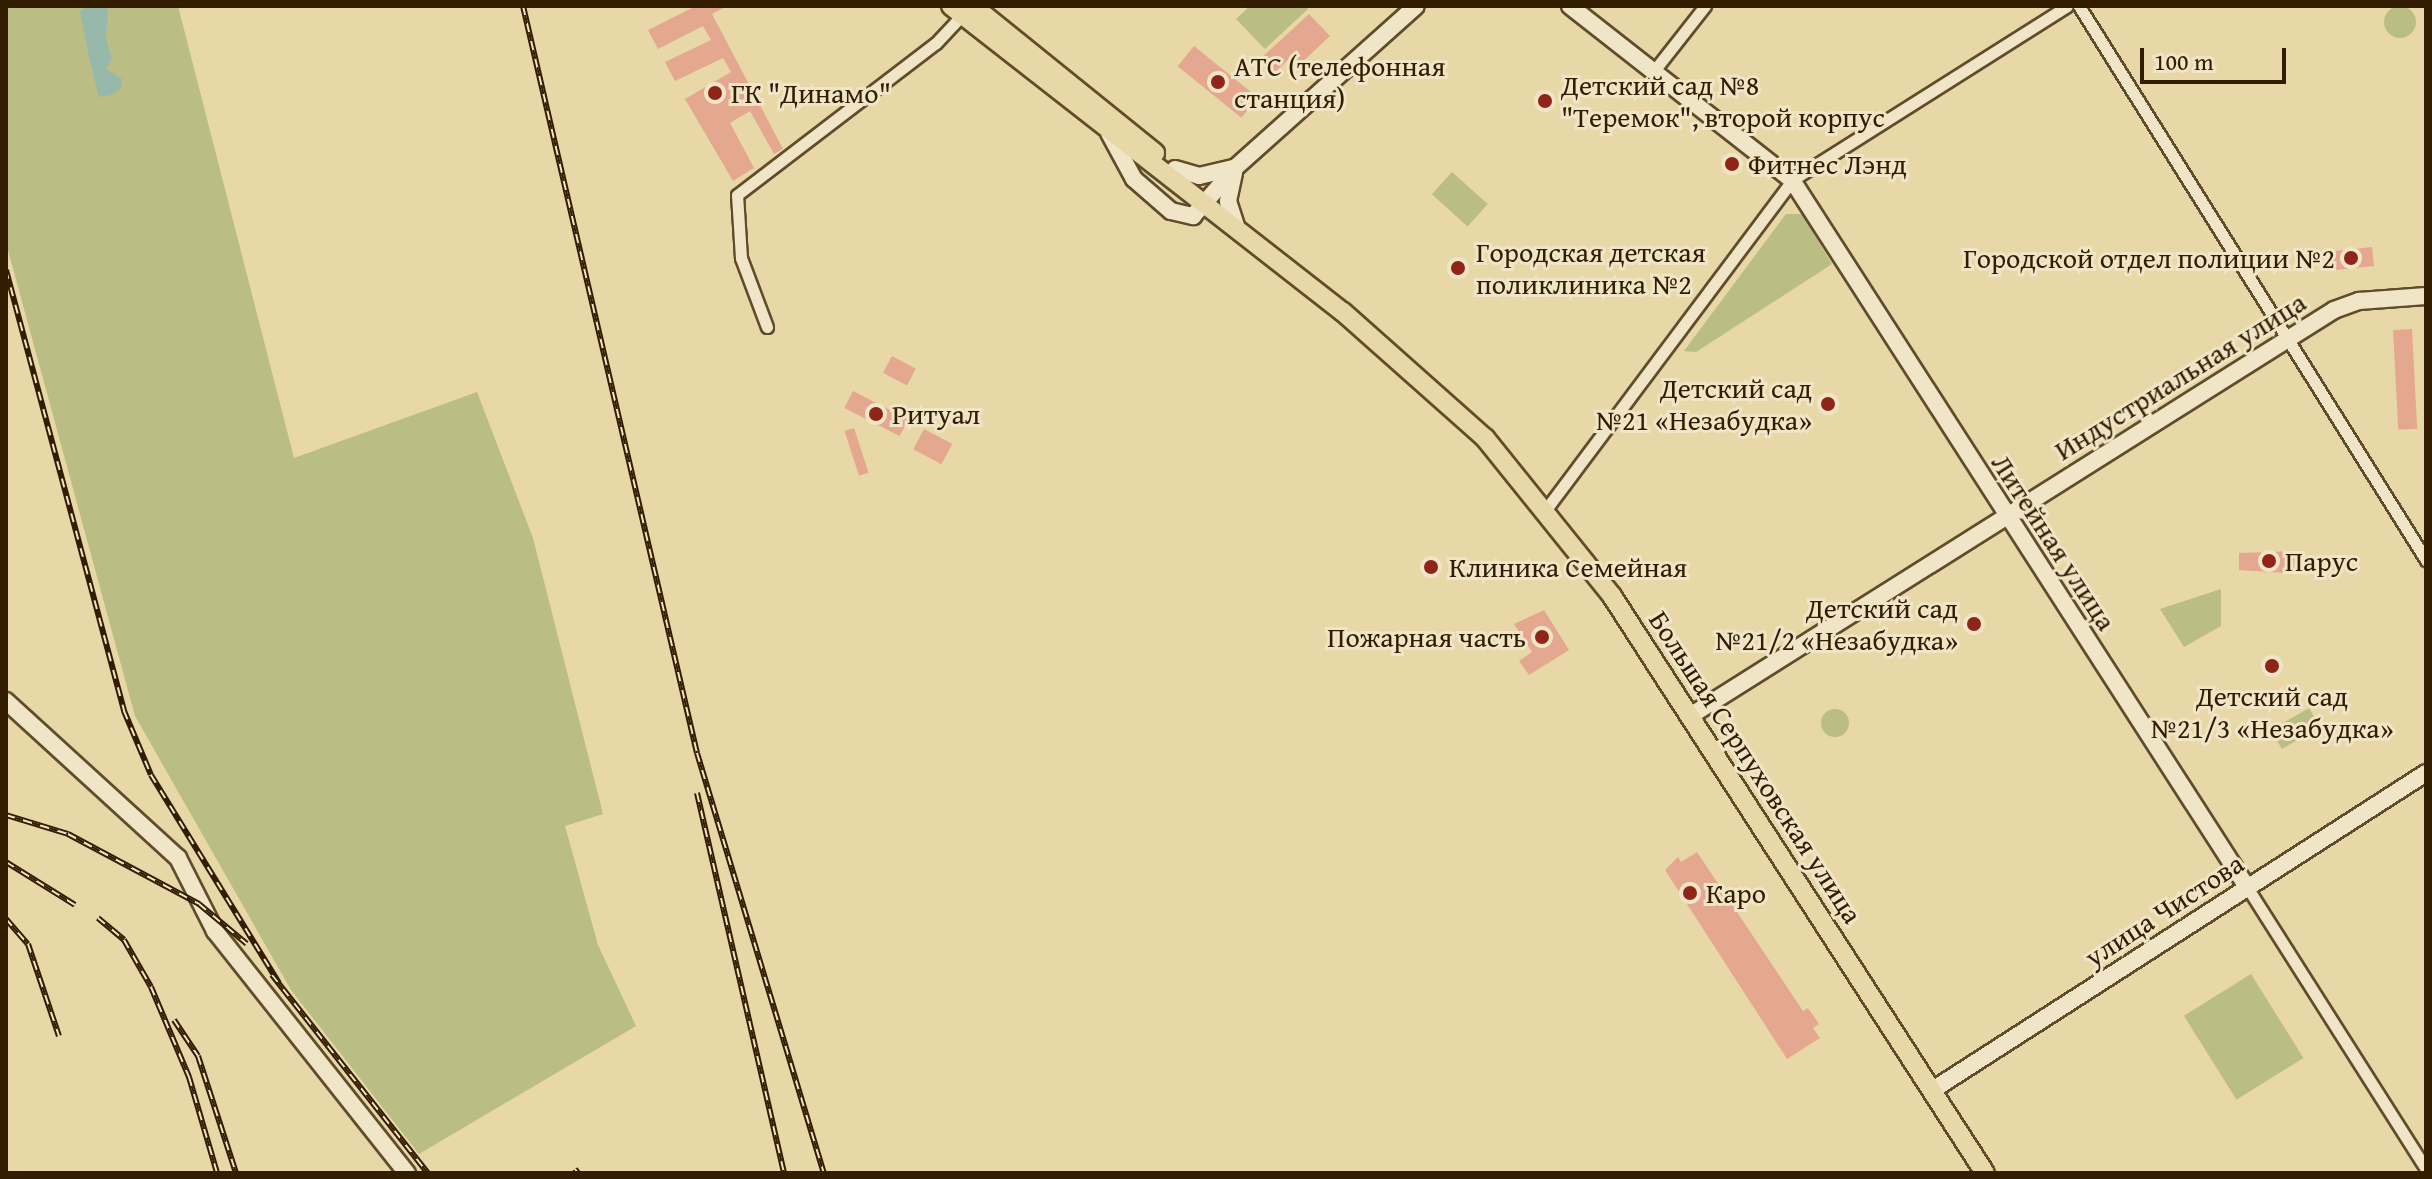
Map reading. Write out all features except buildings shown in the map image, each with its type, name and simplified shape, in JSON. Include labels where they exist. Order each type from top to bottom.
[{"type":"main road","name":"Большая Серпуховская улица","points":[[962,9],[1109,133],[1206,201],[1457,407],[1547,508],[1690,716],[1985,1173]]},
{"type":"main road","name":"Большая Серпуховская улица","points":[[962,9],[1175,169],[1206,201]]},
{"type":"street","points":[[1206,201],[1236,167],[1416,6]]},
{"type":"street","name":"Литейная улица","points":[[1570,6],[1792,180],[2426,1169]]},
{"type":"street","points":[[1653,72],[1705,6]]},
{"type":"street","points":[[1547,508],[1792,180],[2067,6]]},
{"type":"street","points":[[2079,6],[2426,560]]},
{"type":"street","points":[[767,327],[741,258],[737,195],[936,43],[962,9]]},
{"type":"street","points":[[1175,169],[1199,176],[1236,167]]},
{"type":"street","points":[[1236,167],[1228,201],[1236,225]]},
{"type":"street","name":"Индустриальная улица","points":[[1690,716],[2286,339],[2359,301],[2426,296]]},
{"type":"street","points":[[6,701],[178,858],[215,931],[407,1173]]},
{"type":"street","name":"улица Чистова","points":[[1931,1091],[2426,773]]},
{"type":"green space","points":[[6,6],[178,6],[294,458],[477,392],[533,538],[603,814],[565,826],[598,945],[636,1026],[419,1154],[291,990],[135,716],[6,243]]},
{"type":"green space","points":[[1250,6],[1305,6],[1308,9],[1265,49],[1236,19]]},
{"type":"green space","points":[[2400,6],[2411,11],[2416,22],[2411,33],[2400,38],[2389,33],[2384,22],[2389,11]]},
{"type":"green space","points":[[1452,172],[1488,204],[1468,226],[1432,194]]},
{"type":"green space","points":[[1786,214],[1802,214],[1832,264],[1696,352],[1684,351]]},
{"type":"green space","points":[[2221,589],[2221,626],[2184,647],[2160,609]]},
{"type":"green space","points":[[2309,708],[2320,727],[2282,749],[2271,730]]},
{"type":"green space","points":[[1835,709],[1845,713],[1849,723],[1845,733],[1835,737],[1825,733],[1821,723],[1825,713]]},
{"type":"green space","points":[[2251,974],[2303,1058],[2236,1100],[2184,1016]]},
{"type":"shaded area","points":[[88,6],[108,6],[106,39],[112,59],[106,69],[122,79],[121,88],[111,95],[99,97],[80,12]]},
{"type":"railway","points":[[523,6],[697,753],[824,1173]]},
{"type":"railway","points":[[6,270],[124,711],[151,775],[279,983]]},
{"type":"railway","points":[[697,793],[784,1173]]},
{"type":"railway","points":[[6,815],[68,834],[199,904],[247,944]]},
{"type":"railway","points":[[6,862],[75,905]]},
{"type":"railway","points":[[98,918],[124,940],[151,987],[189,1077],[217,1173]]},
{"type":"railway","points":[[6,919],[28,944],[59,1036]]},
{"type":"railway","points":[[272,975],[428,1173]]},
{"type":"railway","points":[[174,1020],[198,1056],[236,1173]]},
{"type":"railway","points":[[575,1169],[578,1173]]},
{"type":"place","name":"АТС (телефонная станция)","points":[[1218,82]]},
{"type":"place","name":"ГК \"Динамо\"","points":[[715,93]]},
{"type":"place","name":"Детский сад №8 \"Теремок\", второй корпус","points":[[1545,101]]},
{"type":"place","name":"Фитнес Лэнд","points":[[1732,164]]},
{"type":"place","name":"Городской отдел полиции №2","points":[[2351,258]]},
{"type":"place","name":"Городская детская поликлиника №2","points":[[1458,268]]},
{"type":"place","name":"Детский сад №21 «Незабудка»","points":[[1828,404]]},
{"type":"place","name":"Ритуал","points":[[876,414]]},
{"type":"place","name":"Парус","points":[[2269,561]]},
{"type":"place","name":"Клиника Семейная","points":[[1431,567]]},
{"type":"place","name":"Детский сад №21/2 «Незабудка»","points":[[1974,624]]},
{"type":"place","name":"Пожарная часть","points":[[1542,637]]},
{"type":"place","name":"Детский сад №21/3 «Незабудка»","points":[[2272,666]]},
{"type":"place","name":"Каро","points":[[1690,893]]}]
